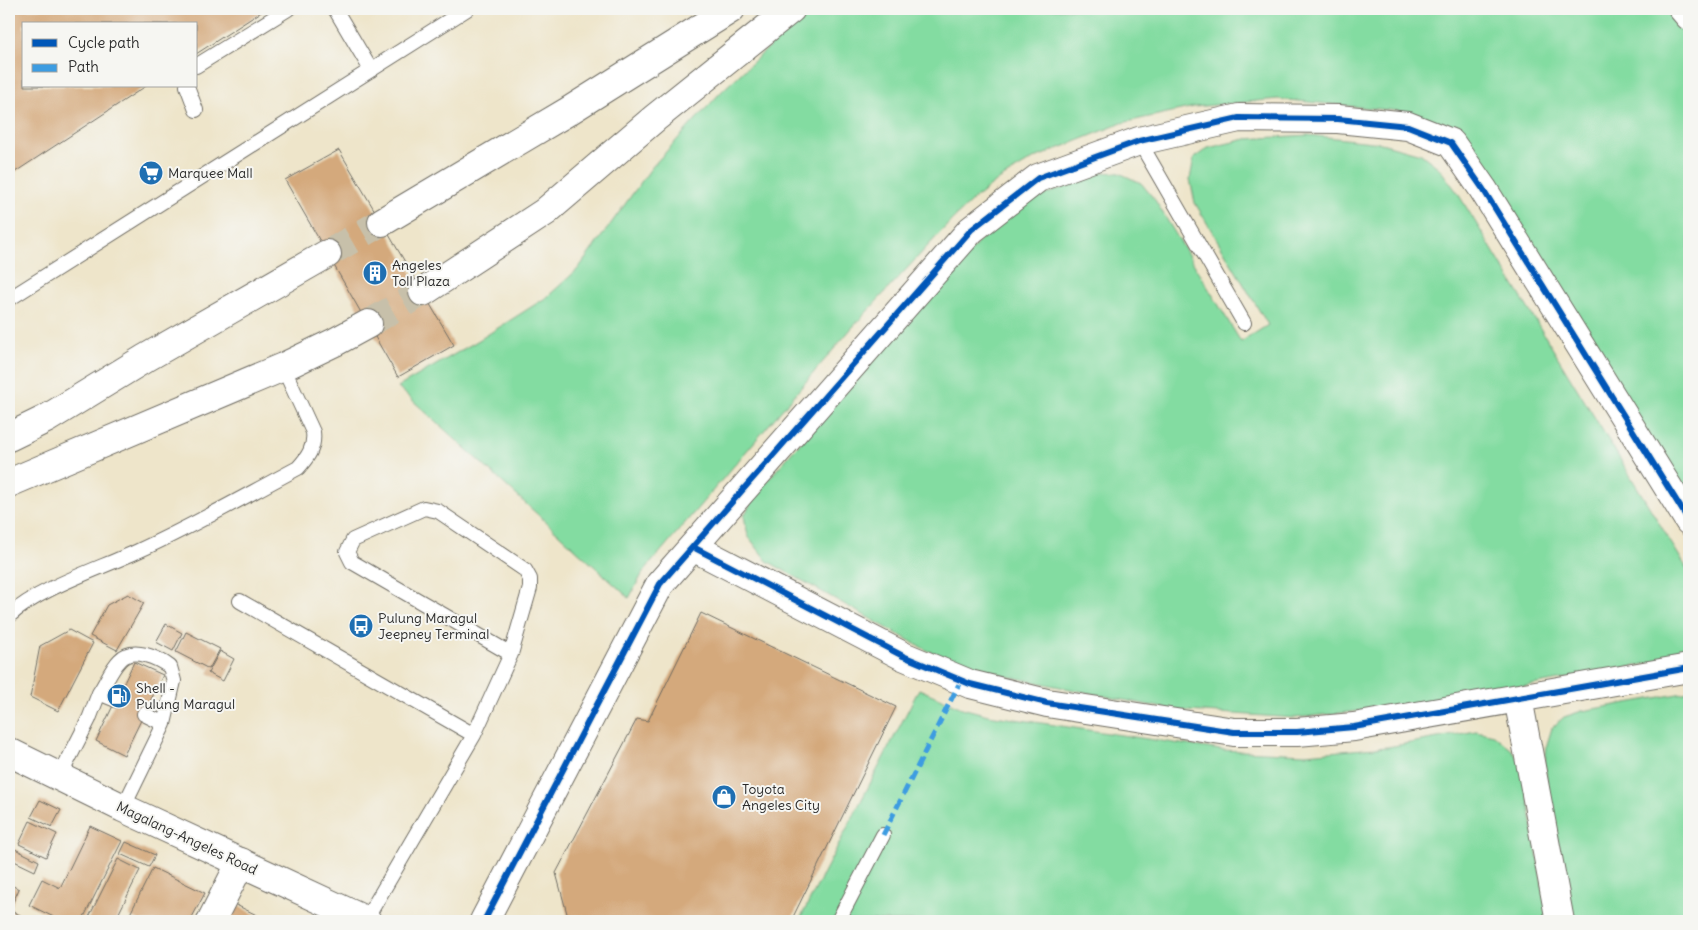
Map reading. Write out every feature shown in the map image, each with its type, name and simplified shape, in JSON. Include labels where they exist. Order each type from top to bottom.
[{"type":"main road","points":[[382,222],[567,112],[731,9]]},
{"type":"main road","points":[[423,292],[545,212],[655,118],[791,9]]},
{"type":"main road","points":[[1683,9],[1689,16]]},
{"type":"main road","points":[[484,921],[660,584],[972,230],[1038,178],[1139,141],[1239,118],[1338,119],[1408,126],[1451,143],[1483,189],[1689,521]]},
{"type":"main road","points":[[9,437],[46,419],[144,359],[327,254]]},
{"type":"main road","points":[[9,483],[283,367],[368,324]]},
{"type":"main road","points":[[9,424],[46,419]]},
{"type":"main road","points":[[693,547],[903,656],[970,684],[1047,703],[1234,732],[1296,732],[1354,727],[1689,668]]},
{"type":"main road","points":[[1518,698],[1560,921]]},
{"type":"main road","name":"Magalang-Angeles Road","points":[[9,752],[123,808],[366,921]]},
{"type":"main road","points":[[211,921],[241,862]]},
{"type":"lane","points":[[198,65],[288,9]]},
{"type":"lane","points":[[9,300],[467,9]]},
{"type":"lane","points":[[340,15],[371,70]]},
{"type":"lane","points":[[188,88],[196,110]]},
{"type":"lane","points":[[1139,141],[1244,323]]},
{"type":"lane","points":[[9,616],[20,606],[54,588],[179,532],[298,468],[311,451],[314,440],[313,432],[283,367]]},
{"type":"lane","points":[[366,921],[474,735],[511,654],[530,588],[530,579],[525,570],[438,511],[424,508],[353,540],[347,552],[352,562],[511,654]]},
{"type":"lane","points":[[240,601],[474,735]]},
{"type":"lane","points":[[60,776],[99,693],[121,659],[130,655],[142,654],[158,658],[170,667],[174,682],[164,724],[123,808]]},
{"type":"lane","points":[[99,693],[116,700]]},
{"type":"lane","points":[[144,714],[164,724]]},
{"type":"lane","points":[[838,921],[883,835]]},
{"type":"green space","points":[[810,9],[1672,9],[1689,29],[1689,505],[1450,131],[1431,120],[1399,111],[1278,99],[1194,107],[1122,123],[1035,158],[1000,179],[974,199],[952,220],[851,329],[644,571],[629,598],[398,387],[479,340],[547,297],[578,269],[652,167],[722,91]]},
{"type":"green space","points":[[1308,135],[1381,143],[1421,154],[1439,168],[1457,192],[1689,572],[1689,656],[1440,702],[1295,718],[1173,710],[1006,676],[928,651],[767,561],[748,536],[744,516],[756,493],[992,227],[1012,209],[1099,172],[1119,173],[1141,183],[1155,200],[1241,342],[1268,325],[1195,203],[1190,179],[1194,158],[1208,148],[1246,139]]},
{"type":"green space","points":[[919,689],[962,708],[988,715],[1221,750],[1305,754],[1388,747],[1476,731],[1494,735],[1512,750],[1523,768],[1548,921],[799,921]]},
{"type":"green space","points":[[1689,692],[1689,921],[1574,921],[1550,804],[1545,764],[1547,744],[1552,728],[1564,717],[1582,711]]},
{"type":"building","points":[[9,9],[266,9],[198,53],[198,22],[22,22],[22,88],[143,88],[9,176]]},
{"type":"building","name":"Angeles Toll Plaza","points":[[339,150],[454,345],[398,377],[285,180]]},
{"type":"building","points":[[128,594],[144,603],[117,650],[90,636],[107,605]]},
{"type":"building","name":"Toyota Angeles City","points":[[701,613],[896,707],[791,921],[569,921],[556,873],[637,719],[648,721]]},
{"type":"building","points":[[166,624],[182,633],[173,651],[156,642]]},
{"type":"building","points":[[69,630],[93,643],[58,711],[30,697],[40,646]]},
{"type":"building","points":[[186,632],[220,649],[209,669],[176,652]]},
{"type":"building","points":[[220,651],[234,659],[223,681],[208,673]]},
{"type":"building","points":[[134,662],[163,675],[124,755],[96,741]]},
{"type":"building","points":[[40,800],[61,810],[52,827],[31,817]]},
{"type":"building","points":[[30,821],[57,834],[46,857],[19,844]]},
{"type":"building","points":[[90,826],[122,841],[82,921],[62,921],[29,905],[42,879],[60,888]]},
{"type":"building","points":[[126,842],[155,855],[149,867],[120,854]]},
{"type":"building","points":[[15,849],[39,861],[35,871],[10,859]]},
{"type":"building","points":[[118,859],[140,870],[115,921],[87,921]]},
{"type":"building","points":[[153,868],[205,893],[190,921],[140,921],[129,916]]},
{"type":"building","points":[[9,884],[19,889],[9,911]]},
{"type":"building","points":[[232,903],[269,921],[223,921]]},
{"type":"building","points":[[12,911],[28,919],[26,921],[9,921]]},
{"type":"tunnel","points":[[327,254],[382,222]]},
{"type":"tunnel","points":[[368,324],[423,292]]},
{"type":"marked path","points":[[883,835],[961,680]]},
{"type":"cycle path","points":[[484,921],[660,584],[971,230],[1038,178],[1139,141],[1239,118],[1338,119],[1408,126],[1451,143],[1483,189],[1689,521]]},
{"type":"cycle path","points":[[693,547],[903,656],[970,684],[1047,703],[1234,732],[1297,732],[1354,727],[1689,668]]},
{"type":"place","name":"Marquee Mall","points":[[151,173]]},
{"type":"place","name":"Angeles Toll Plaza","points":[[375,273]]},
{"type":"place","name":"Pulung Maragul Jeepney Terminal","points":[[361,626]]},
{"type":"place","name":"Shell - Pulung Maragul","points":[[119,696]]},
{"type":"place","name":"Toyota Angeles City","points":[[724,797]]}]
